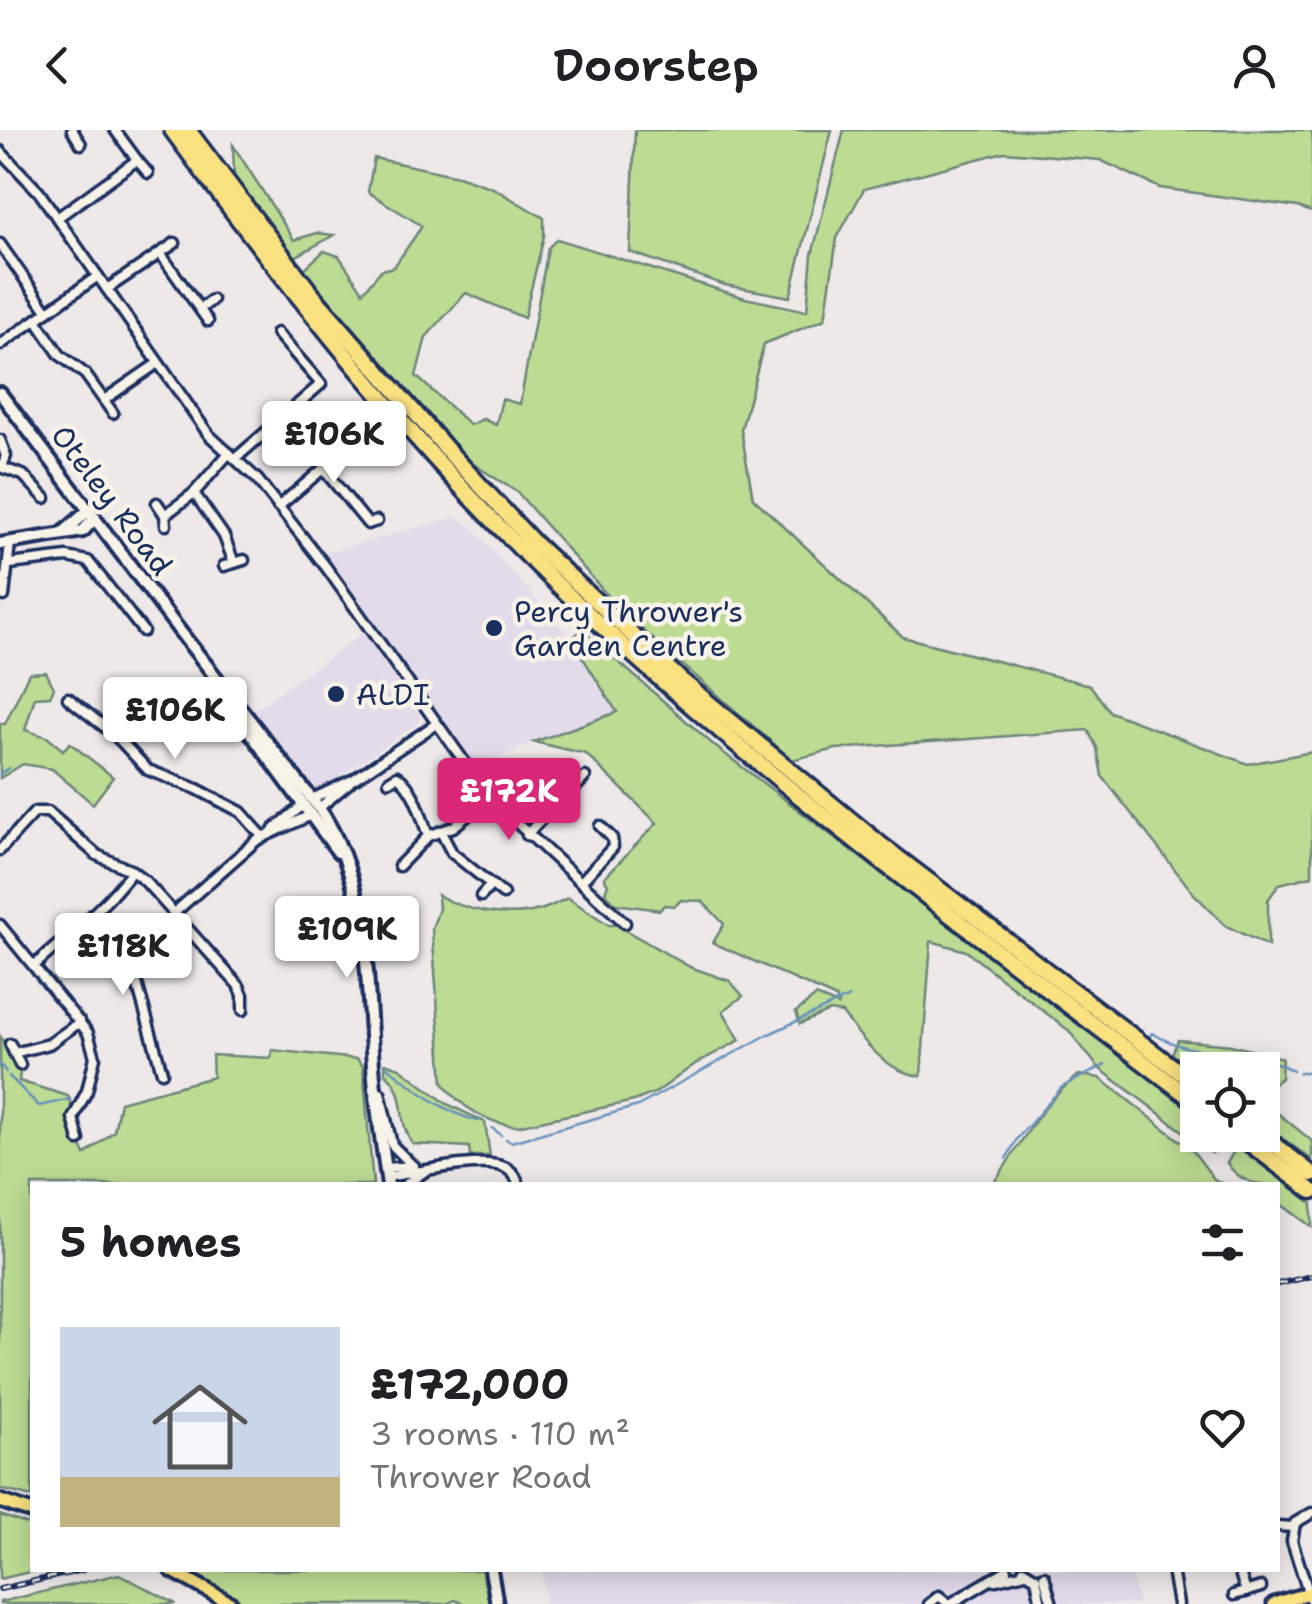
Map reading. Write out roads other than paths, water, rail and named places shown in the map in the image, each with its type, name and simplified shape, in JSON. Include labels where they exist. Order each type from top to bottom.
[{"type":"highway","points":[[172,130],[253,241],[367,381],[520,547],[697,712],[870,852],[1180,1090]]},
{"type":"highway","points":[[188,130],[314,297],[534,543],[682,682],[880,844],[1180,1072]]},
{"type":"highway","points":[[1280,1149],[1312,1174]]},
{"type":"highway","points":[[1260,1152],[1312,1191]]},
{"type":"main road","name":"Oteley Road","points":[[0,393],[311,807],[341,855],[352,882],[364,936],[374,1080],[387,1177]]},
{"type":"main road","points":[[83,531],[92,514]]},
{"type":"main road","points":[[64,533],[92,514]]},
{"type":"main road","points":[[5,544],[83,531],[102,537],[141,580]]},
{"type":"main road","points":[[0,1500],[30,1511]]},
{"type":"main road","points":[[175,1572],[232,1604]]},
{"type":"main road","points":[[492,1574],[500,1604]]},
{"type":"main road","points":[[1274,1604],[1311,1597]]},
{"type":"street","points":[[72,130],[81,144]]},
{"type":"street","points":[[116,130],[148,173]]},
{"type":"street","points":[[0,151],[38,192],[209,435],[258,479],[326,567],[490,798],[626,923]]},
{"type":"street","points":[[57,218],[138,160]]},
{"type":"street","points":[[107,289],[175,243]]},
{"type":"street","points":[[0,244],[47,312]]},
{"type":"street","points":[[160,253],[208,321]]},
{"type":"street","points":[[0,345],[98,276]]},
{"type":"street","points":[[200,309],[212,300]]},
{"type":"street","points":[[36,320],[60,355],[85,374],[113,413]]},
{"type":"street","points":[[156,503],[165,520],[233,456],[321,384],[279,336],[274,346]]},
{"type":"street","points":[[104,400],[158,363]]},
{"type":"street","points":[[278,507],[364,434]]},
{"type":"street","points":[[0,440],[6,456],[1,466],[23,475],[45,498]]},
{"type":"street","points":[[324,470],[371,525]]},
{"type":"street","points":[[194,493],[224,536],[234,563]]},
{"type":"street","points":[[4,596],[3,585],[10,564],[5,544]]},
{"type":"street","points":[[10,564],[67,557],[88,561],[137,628]]},
{"type":"street","points":[[224,566],[244,560]]},
{"type":"street","points":[[68,698],[125,744],[148,770],[241,812],[265,836]]},
{"type":"street","points":[[77,722],[85,712]]},
{"type":"street","points":[[174,913],[265,836],[436,724]]},
{"type":"street","points":[[394,775],[415,799],[428,836]]},
{"type":"street","points":[[527,835],[585,777]]},
{"type":"street","points":[[400,866],[428,836],[462,822],[490,798]]},
{"type":"street","points":[[0,850],[30,816],[43,810],[97,856],[132,871],[239,986],[243,1010]]},
{"type":"street","points":[[581,882],[613,847],[612,838],[600,826]]},
{"type":"street","points":[[441,832],[452,853],[502,894]]},
{"type":"street","points":[[398,849],[408,856]]},
{"type":"street","points":[[34,966],[87,922],[132,871]]},
{"type":"street","points":[[481,896],[491,884]]},
{"type":"street","points":[[87,922],[136,980],[162,1072]]},
{"type":"street","points":[[0,925],[88,1033],[95,1058],[87,1091],[72,1118],[79,1140]]},
{"type":"street","points":[[232,1000],[243,999]]},
{"type":"street","points":[[20,1064],[12,1048],[49,1044],[80,1022]]},
{"type":"street","points":[[147,1063],[158,1060]]},
{"type":"street","points":[[374,1080],[392,1145],[412,1166],[428,1170]]},
{"type":"street","points":[[76,1087],[87,1091]]},
{"type":"street","points":[[387,1177],[412,1166]]},
{"type":"street","points":[[387,1177],[500,1166],[512,1172],[517,1182]]},
{"type":"street","points":[[410,1182],[428,1170]]},
{"type":"street","points":[[1311,1597],[1292,1541],[1298,1520],[1312,1513]]},
{"type":"street","points":[[1280,1526],[1293,1527]]},
{"type":"street","points":[[929,1604],[939,1596],[950,1604],[1005,1572]]},
{"type":"street","points":[[990,1582],[1021,1572]]},
{"type":"street","points":[[1172,1572],[1178,1604]]},
{"type":"street","points":[[1240,1572],[1246,1592]]},
{"type":"street","points":[[1042,1604],[1043,1575]]},
{"type":"street","points":[[1043,1575],[1052,1604]]},
{"type":"street","points":[[1234,1595],[1261,1587]]},
{"type":"waterway","points":[[0,774],[9,768]]},
{"type":"waterway","points":[[506,1139],[511,1142],[638,1106],[767,1035],[849,997]]},
{"type":"waterway","points":[[1147,1040],[1152,1033],[1189,1048],[1258,1058],[1293,1071]]},
{"type":"waterway","points":[[0,1064],[6,1072]]},
{"type":"waterway","points":[[1006,1159],[1017,1139],[1062,1087],[1105,1065]]},
{"type":"waterway","points":[[386,1066],[441,1105],[478,1121]]},
{"type":"waterway","points":[[1299,1073],[1312,1071]]},
{"type":"waterway","points":[[9,1076],[39,1106],[70,1099]]},
{"type":"waterway","points":[[492,1128],[501,1135]]},
{"type":"railway","points":[[1280,1284],[1312,1276]]},
{"type":"railway","points":[[0,1589],[74,1572]]},
{"type":"place","name":"Percy Thrower's Garden Centre","points":[[494,628]]},
{"type":"place","name":"ALDI","points":[[336,694]]}]
